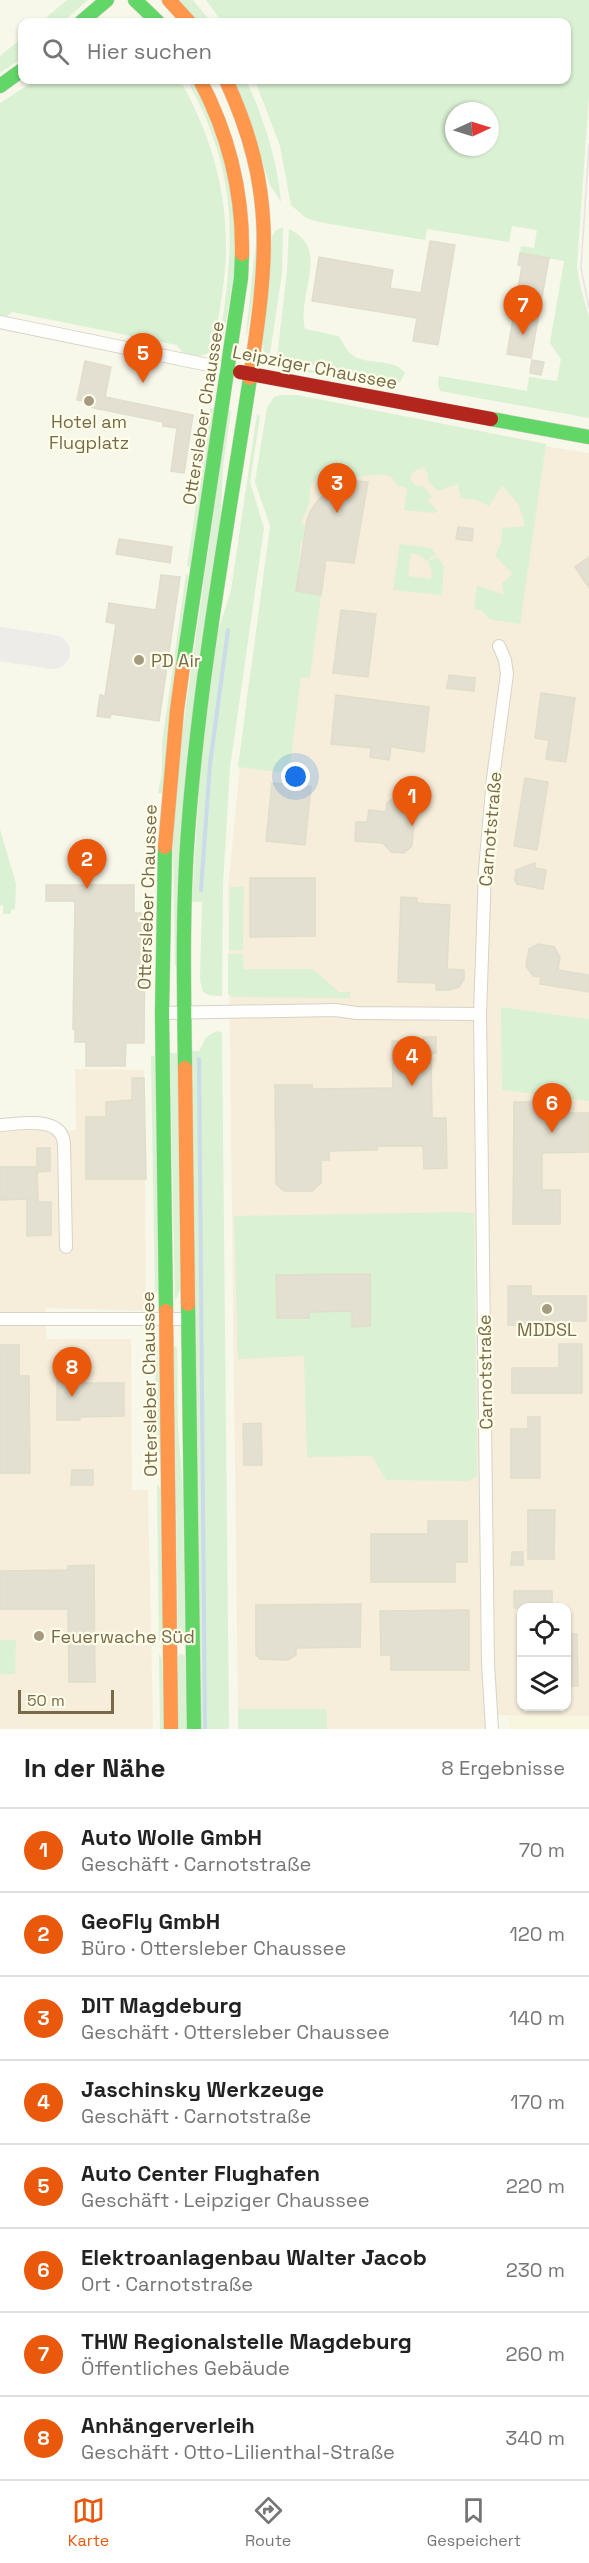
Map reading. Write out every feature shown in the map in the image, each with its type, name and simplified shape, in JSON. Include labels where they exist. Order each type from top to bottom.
[{"type":"main road","points":[[86,18],[107,0]]},
{"type":"main road","points":[[135,0],[154,18]]},
{"type":"main road","points":[[169,0],[185,18]]},
{"type":"main road","points":[[0,86],[18,73]]},
{"type":"main road","name":"Ottersleber Chaussee","points":[[171,1729],[162,1013],[163,891],[171,762],[241,278],[243,233],[238,180],[216,109],[202,84]]},
{"type":"main road","points":[[194,1729],[185,908],[194,759],[264,273],[264,204],[259,172],[248,132],[228,84]]},
{"type":"main road","name":"Leipziger Chaussee","points":[[228,369],[589,437]]},
{"type":"street","name":"Leipziger Chaussee","points":[[0,322],[228,369]]},
{"type":"street","name":"Carnotstraße","points":[[492,1729],[488,1664],[480,1014],[485,870],[493,777],[507,674],[505,660],[499,646]]},
{"type":"street","points":[[162,1013],[334,1010],[357,1013],[480,1014]]},
{"type":"street","points":[[0,1125],[48,1124],[57,1127],[62,1133],[66,1247]]},
{"type":"street","points":[[0,1319],[189,1319]]},
{"type":"shaded area","points":[[543,446],[589,453],[589,1019],[502,1007],[502,1090],[589,1101],[589,1716],[484,1715],[486,1729],[327,1729],[327,1709],[238,1709],[228,888],[247,694],[274,525],[258,481]]},
{"type":"shaded area","points":[[75,1069],[144,1070],[146,1311],[46,1308],[46,1339],[131,1339],[132,1490],[148,1490],[153,1729],[0,1729],[0,1131],[76,1130]]},
{"type":"shaded area","points":[[508,1715],[589,1716],[589,1729],[510,1729]]},
{"type":"green space","points":[[67,0],[88,0],[68,18],[46,18]]},
{"type":"green space","points":[[178,0],[193,0],[208,18],[194,18]]},
{"type":"green space","points":[[206,0],[589,0],[589,96],[577,266],[589,317],[589,418],[440,391],[438,384],[439,376],[527,391],[529,377],[557,381],[561,359],[550,343],[564,261],[520,253],[521,246],[534,248],[537,230],[512,226],[509,242],[427,229],[425,240],[319,222],[306,218],[291,205],[280,146],[257,84],[571,84],[571,18],[219,18]]},
{"type":"green space","points":[[18,41],[18,61],[0,73],[0,56]]},
{"type":"green space","points":[[30,84],[182,84],[200,120],[215,162],[226,228],[225,264],[213,352],[199,356],[184,354],[177,345],[12,312],[7,316],[0,315],[0,103]]},
{"type":"green space","points":[[189,84],[195,84],[205,101],[229,168],[237,257],[222,345],[220,336],[229,267],[228,205],[224,175],[216,144]]},
{"type":"green space","points":[[235,84],[248,84],[258,109],[273,155],[281,202],[270,185]]},
{"type":"green space","points":[[283,227],[282,273],[269,360],[264,352],[262,341],[272,237],[276,230]]},
{"type":"green space","points":[[289,229],[302,238],[311,260],[303,315],[305,329],[338,336],[350,353],[358,358],[387,363],[400,368],[405,373],[400,382],[277,358],[287,271]]},
{"type":"green space","points":[[257,232],[258,269],[247,335],[246,334]]},
{"type":"green space","points":[[276,363],[390,386],[385,387],[282,367],[275,365]]},
{"type":"green space","points":[[297,395],[546,444],[520,624],[489,619],[482,610],[474,609],[477,585],[504,595],[502,583],[513,574],[495,556],[501,543],[502,528],[525,526],[519,505],[502,485],[489,506],[477,500],[461,498],[458,484],[438,491],[428,481],[423,467],[413,472],[410,479],[416,486],[423,486],[432,496],[427,501],[438,511],[434,513],[404,510],[407,488],[397,486],[389,476],[374,475],[342,479],[321,477],[315,480],[301,524],[305,525],[304,530],[307,530],[306,541],[301,541],[296,591],[321,595],[310,678],[301,677],[289,773],[238,767],[270,526],[255,482],[267,408],[274,397]]},
{"type":"green space","points":[[215,407],[191,567],[187,566],[210,409]]},
{"type":"green space","points":[[228,410],[231,411],[223,467],[221,513],[178,966],[175,966],[173,840],[180,749]]},
{"type":"green space","points":[[257,414],[260,417],[250,482],[264,528],[230,768],[223,885],[222,996],[203,992],[200,980],[202,902],[192,902],[201,757],[218,632],[231,590]]},
{"type":"green space","points":[[400,544],[431,548],[436,554],[427,561],[411,553],[408,576],[431,579],[432,572],[428,562],[437,556],[444,567],[442,595],[393,590]]},
{"type":"green space","points":[[186,574],[189,576],[162,793],[158,793],[162,772],[162,743]]},
{"type":"green space","points":[[0,829],[16,884],[15,909],[11,910],[11,914],[3,914],[3,906],[0,905]]},
{"type":"green space","points":[[230,887],[244,887],[243,950],[229,950]]},
{"type":"green space","points":[[228,954],[243,954],[244,969],[313,969],[339,992],[350,992],[350,998],[233,997],[228,994]]},
{"type":"green space","points":[[501,1007],[589,1019],[589,1101],[502,1090]]},
{"type":"green space","points":[[217,1031],[222,1033],[229,1729],[201,1729],[192,1051],[199,1051],[206,1037]]},
{"type":"green space","points":[[170,1053],[179,1053],[182,1287],[175,1301]]},
{"type":"green space","points":[[151,1056],[156,1056],[158,1289],[155,1298]]},
{"type":"green space","points":[[463,1212],[474,1214],[477,1476],[468,1481],[386,1480],[372,1456],[307,1457],[304,1356],[238,1359],[234,1216]]},
{"type":"green space","points":[[155,1344],[158,1351],[161,1453],[156,1457]]},
{"type":"green space","points":[[174,1346],[177,1348],[178,1428],[183,1491],[185,1640],[181,1641],[178,1640]]},
{"type":"green space","points":[[157,1483],[162,1493],[164,1633],[159,1642]]},
{"type":"green space","points":[[0,1640],[16,1640],[15,1674],[0,1674]]},
{"type":"green space","points":[[159,1654],[162,1658],[165,1729],[160,1729]]},
{"type":"green space","points":[[180,1654],[185,1655],[187,1729],[178,1729],[178,1657]]},
{"type":"green space","points":[[238,1709],[327,1709],[327,1729],[238,1729]]},
{"type":"building","points":[[430,241],[455,245],[438,345],[413,341],[417,318],[312,301],[319,257],[393,270],[390,288],[421,293]]},
{"type":"building","points":[[520,253],[549,258],[531,358],[507,354],[522,266],[518,265]]},
{"type":"building","points":[[532,360],[544,362],[541,375],[530,373]]},
{"type":"building","points":[[85,361],[111,367],[105,397],[193,415],[184,473],[171,471],[177,428],[163,426],[163,422],[89,407],[91,402],[77,400]]},
{"type":"building","points":[[357,481],[368,482],[354,563],[326,560],[321,595],[296,591],[307,520],[311,510],[318,500],[332,489]]},
{"type":"building","points":[[458,527],[473,529],[472,541],[456,539]]},
{"type":"building","points":[[119,539],[172,547],[170,563],[116,554]]},
{"type":"building","points":[[589,557],[589,588],[575,567]]},
{"type":"building","name":"PD Air","points":[[161,575],[180,577],[159,721],[111,714],[110,718],[97,716],[100,695],[105,696],[116,624],[106,622],[109,603],[156,610]]},
{"type":"building","points":[[341,610],[376,614],[368,677],[333,673]]},
{"type":"building","points":[[449,675],[475,678],[474,691],[447,688]]},
{"type":"building","points":[[541,693],[575,698],[566,762],[546,759],[549,740],[535,738]]},
{"type":"building","points":[[336,695],[429,707],[424,752],[391,747],[389,760],[370,757],[371,748],[331,744]]},
{"type":"building","points":[[525,778],[548,782],[537,850],[514,846]]},
{"type":"building","points":[[272,783],[311,787],[305,845],[266,841]]},
{"type":"building","points":[[396,796],[407,797],[415,806],[412,846],[404,853],[391,852],[383,843],[355,841],[356,822],[367,822],[369,810],[386,812],[387,803]]},
{"type":"building","points":[[535,863],[535,868],[546,870],[543,889],[517,884],[516,870]]},
{"type":"building","points":[[250,878],[315,878],[315,936],[250,937]]},
{"type":"building","points":[[46,885],[134,885],[134,913],[145,913],[144,1043],[126,1043],[125,1066],[86,1066],[86,1042],[75,1042],[75,1029],[73,1029],[75,901],[46,901]]},
{"type":"building","points":[[401,897],[417,898],[417,903],[450,905],[447,969],[464,970],[464,979],[459,987],[436,990],[436,983],[398,982]]},
{"type":"building","points":[[538,944],[554,947],[560,957],[558,970],[589,975],[589,992],[540,984],[541,977],[533,976],[526,966],[529,949]]},
{"type":"building","points":[[423,1037],[436,1037],[436,1053],[431,1054],[432,1118],[446,1118],[447,1168],[424,1169],[423,1146],[377,1146],[377,1150],[329,1151],[329,1160],[321,1160],[321,1183],[312,1191],[284,1191],[276,1184],[275,1085],[312,1085],[312,1089],[393,1088],[392,1041],[423,1041]]},
{"type":"building","points":[[132,1078],[144,1078],[146,1179],[86,1179],[86,1117],[106,1117],[106,1102],[132,1100]]},
{"type":"building","points":[[514,1102],[543,1102],[543,1113],[589,1113],[589,1152],[542,1153],[542,1190],[560,1190],[560,1224],[513,1224]]},
{"type":"building","points":[[37,1148],[50,1148],[50,1171],[37,1172],[38,1202],[51,1202],[51,1235],[27,1236],[27,1199],[0,1200],[0,1167],[37,1167]]},
{"type":"building","points":[[370,1274],[370,1326],[352,1327],[352,1311],[309,1312],[309,1318],[277,1318],[276,1275]]},
{"type":"building","name":"MDDSL","points":[[508,1286],[531,1286],[531,1296],[586,1296],[586,1321],[531,1321],[531,1325],[508,1325]]},
{"type":"building","points":[[559,1344],[582,1344],[582,1393],[512,1393],[512,1368],[559,1368]]},
{"type":"building","points":[[0,1345],[19,1345],[19,1376],[29,1376],[30,1473],[0,1473]]},
{"type":"building","points":[[57,1377],[80,1377],[80,1383],[124,1383],[124,1416],[57,1420]]},
{"type":"building","points":[[528,1417],[540,1417],[540,1478],[511,1478],[511,1429],[528,1429]]},
{"type":"building","points":[[261,1423],[262,1465],[244,1465],[243,1424]]},
{"type":"building","points":[[72,1470],[93,1470],[93,1485],[71,1485]]},
{"type":"building","points":[[528,1510],[555,1510],[554,1559],[528,1559]]},
{"type":"building","points":[[428,1521],[467,1521],[467,1562],[455,1562],[455,1582],[371,1582],[371,1534],[428,1534]]},
{"type":"building","points":[[512,1552],[523,1552],[523,1565],[511,1565]]},
{"type":"building","points":[[94,1565],[95,1682],[69,1682],[68,1609],[0,1609],[0,1571],[68,1570],[68,1566]]},
{"type":"building","points":[[514,1591],[552,1591],[552,1603],[517,1603],[517,1608],[514,1608]]},
{"type":"building","points":[[361,1604],[360,1647],[296,1648],[296,1655],[288,1660],[260,1659],[256,1655],[256,1605]]},
{"type":"building","points":[[469,1610],[469,1670],[391,1670],[391,1655],[381,1655],[380,1611]]},
{"type":"building","points":[[571,1634],[577,1634],[578,1686],[571,1686]]},
{"type":"waterway","points":[[201,890],[210,764],[228,630]]},
{"type":"waterway","points":[[199,1059],[205,1729]]},
{"type":"taxiway","points":[[0,644],[53,652]]},
{"type":"tram line","points":[[589,144],[581,268],[589,308]]},
{"type":"traffic: fast","points":[[86,18],[107,0]]},
{"type":"traffic: fast","points":[[135,0],[154,18]]},
{"type":"traffic: fast","points":[[0,86],[18,73]]},
{"type":"traffic: fast","points":[[183,666],[241,278],[242,254]]},
{"type":"traffic: fast","points":[[185,1068],[185,891],[193,775],[214,605],[250,378]]},
{"type":"traffic: fast","points":[[491,419],[589,437]]},
{"type":"traffic: fast","points":[[165,847],[162,1013],[166,1311]]},
{"type":"traffic: fast","points":[[188,1304],[194,1729]]},
{"type":"traffic: slow","points":[[169,0],[185,18]]},
{"type":"traffic: slow","points":[[202,84],[219,122],[232,164],[240,208],[242,254]]},
{"type":"traffic: slow","points":[[228,84],[254,157],[264,227],[261,298],[250,378]]},
{"type":"traffic: slow","points":[[165,847],[183,666]]},
{"type":"traffic: slow","points":[[185,1068],[188,1304]]},
{"type":"traffic: slow","points":[[166,1311],[171,1729]]},
{"type":"traffic: jam","points":[[240,372],[491,419]]},
{"type":"place","name":"THW Regionalstelle Magdeburg","points":[[523,335]]},
{"type":"place","name":"Auto Center Flughafen","points":[[143,383]]},
{"type":"place","name":"Hotel am Flugplatz","points":[[89,401]]},
{"type":"place","name":"DIT Magdeburg","points":[[337,513]]},
{"type":"place","name":"PD Air","points":[[139,660]]},
{"type":"place","name":"Auto Wolle GmbH","points":[[412,826]]},
{"type":"place","name":"GeoFly GmbH","points":[[87,889]]},
{"type":"place","name":"Jaschinsky Werkzeuge","points":[[412,1086]]},
{"type":"place","name":"Elektroanlagenbau Walter Jacob","points":[[552,1133]]},
{"type":"place","name":"MDDSL","points":[[547,1309]]},
{"type":"place","name":"Anhängerverleih","points":[[72,1397]]},
{"type":"place","name":"Feuerwache Süd","points":[[39,1636]]}]
